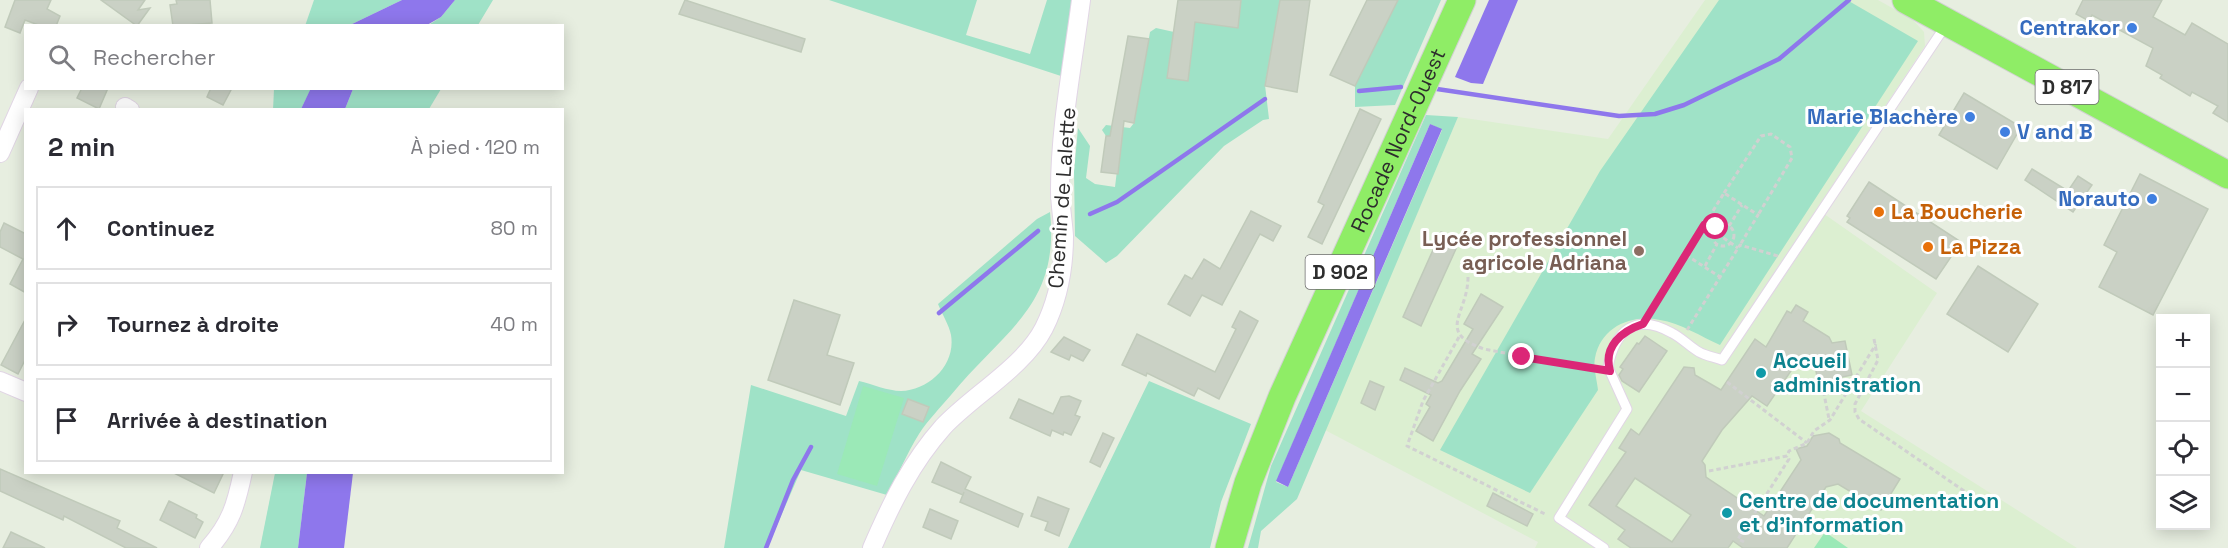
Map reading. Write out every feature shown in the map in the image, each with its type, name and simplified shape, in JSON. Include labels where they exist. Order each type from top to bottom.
[{"type":"main road","name":"Rocade Nord-Ouest","points":[[1229,548],[1248,483],[1282,398],[1462,0]]},
{"type":"main road","name":"D 817","points":[[1906,0],[2228,175]]},
{"type":"street","name":"Chemin de Lalette","points":[[872,548],[893,498],[916,462],[943,428],[1029,349],[1043,330],[1056,300],[1063,245],[1060,191],[1065,127],[1082,0]]},
{"type":"street","points":[[0,153],[12,132],[28,90]]},
{"type":"street","points":[[0,381],[24,391]]},
{"type":"street","points":[[209,548],[226,527],[235,509],[243,474]]},
{"type":"lane","points":[[1604,548],[1559,519],[1627,409],[1608,367],[1616,339],[1626,330],[1643,324],[1670,332],[1701,353],[1722,360],[1947,22]]},
{"type":"path","points":[[1643,324],[1761,136],[1771,134],[1790,147],[1792,158],[1681,339]]},
{"type":"path","points":[[1724,193],[1758,215]]},
{"type":"path","points":[[1729,226],[1742,204]]},
{"type":"path","points":[[1722,224],[1729,226],[1734,233],[1731,243],[1725,246],[1717,244],[1713,239],[1713,231],[1722,224]]},
{"type":"path","points":[[1704,225],[1739,246],[1780,256],[1792,255]]},
{"type":"path","points":[[1704,267],[1717,244]]},
{"type":"path","points":[[1686,255],[1720,277]]},
{"type":"path","points":[[1468,278],[1468,292],[1456,324],[1459,337],[1467,343],[1484,350],[1610,371]]},
{"type":"path","points":[[1459,337],[1423,401],[1407,446],[1546,515],[1559,519]]},
{"type":"path","points":[[1874,339],[1878,360],[1856,404],[1855,412],[1858,419],[1976,499]]},
{"type":"path","points":[[1744,542],[1738,538],[1789,459],[1787,456],[1789,451],[1807,443],[1814,431],[1830,420],[1876,344]]},
{"type":"path","points":[[1727,382],[1807,443]]},
{"type":"path","points":[[1822,384],[1830,420]]},
{"type":"path","points":[[1709,471],[1787,456]]},
{"type":"shaded area","points":[[314,0],[402,0],[352,24],[306,24]]},
{"type":"shaded area","points":[[402,0],[455,0],[441,17],[429,24],[352,24]]},
{"type":"shaded area","points":[[455,0],[493,0],[479,24],[430,24],[441,17]]},
{"type":"shaded area","points":[[829,0],[977,0],[966,35],[1030,54],[1047,0],[1074,0],[1064,77]]},
{"type":"shaded area","points":[[1198,0],[1280,0],[1265,85],[1269,119],[1263,120],[1224,146],[1117,256],[1106,263],[1075,236],[1074,172],[1078,128],[1090,146],[1086,178],[1095,184],[1115,187],[1121,137],[1106,136],[1102,130],[1106,125],[1130,128],[1134,123],[1150,32],[1156,28],[1174,32],[1167,78],[1187,81]]},
{"type":"shaded area","points":[[1398,0],[1441,0],[1395,105],[1355,107],[1355,86]]},
{"type":"shaded area","points":[[1489,0],[1518,0],[1483,84],[1471,83],[1455,77]]},
{"type":"shaded area","name":"Lycée professionnel agricole Adriana","points":[[1705,0],[1878,0],[1912,19],[1924,32],[1925,46],[1817,209],[1937,293],[1861,411],[2077,548],[1535,548],[1538,542],[1325,430],[1458,117],[1608,139]]},
{"type":"shaded area","points":[[1719,0],[1847,0],[1918,41],[1720,345],[1683,327],[1660,320],[1628,321],[1611,331],[1598,347],[1595,358],[1598,390],[1530,493],[1440,450],[1600,171]]},
{"type":"shaded area","points":[[274,90],[310,90],[302,108],[273,108]]},
{"type":"shaded area","points":[[310,90],[353,90],[345,108],[301,108]]},
{"type":"shaded area","points":[[353,90],[440,90],[430,108],[345,108]]},
{"type":"shaded area","points":[[1426,115],[1458,117],[1297,499],[1261,531],[1258,548],[1248,548],[1271,466]],"holes":[[[1430,124],[1442,130],[1288,487],[1276,482]]]},
{"type":"shaded area","points":[[1430,124],[1442,129],[1288,487],[1276,481]]},
{"type":"shaded area","points":[[1050,212],[1051,244],[1046,271],[1037,294],[1008,333],[934,414],[910,449],[887,495],[801,470],[767,548],[724,548],[751,385],[846,416],[859,381],[901,391],[911,390],[930,381],[945,366],[951,346],[950,331],[938,304],[1037,219]]},
{"type":"shaded area","points":[[1149,381],[1251,424],[1221,502],[1210,548],[1068,548]]},
{"type":"shaded area","points":[[275,474],[307,474],[298,548],[260,548]]},
{"type":"shaded area","points":[[307,474],[353,474],[344,548],[298,548]]},
{"type":"green space","points":[[863,386],[904,398],[877,486],[837,474]]},
{"type":"green space","points":[[1825,532],[1848,548],[1814,548]]},
{"type":"building","points":[[15,0],[51,0],[47,9],[60,16],[57,24],[36,24],[25,20],[20,33],[5,27]]},
{"type":"building","points":[[101,0],[145,0],[138,10],[150,8],[138,24],[134,24]]},
{"type":"building","points":[[176,0],[210,0],[212,23],[173,24],[170,5],[177,4]]},
{"type":"building","points":[[685,0],[805,39],[801,52],[679,14]]},
{"type":"building","points":[[1178,0],[1241,0],[1238,28],[1195,22],[1188,81],[1167,78]]},
{"type":"building","points":[[1280,0],[1310,0],[1297,92],[1265,86]]},
{"type":"building","points":[[1367,0],[1398,0],[1355,86],[1330,75]]},
{"type":"building","points":[[2083,0],[2162,0],[2153,17],[2185,35],[2192,23],[2228,44],[2228,122],[2213,113],[2218,106],[2192,92],[2190,96],[2160,78],[2162,75],[2146,66],[2153,48],[2092,15],[2089,21],[2076,14]]},
{"type":"building","points":[[1128,36],[1149,39],[1134,123],[1124,121],[1118,174],[1101,172],[1106,136],[1110,136]]},
{"type":"building","points":[[81,90],[107,90],[99,108],[77,98]]},
{"type":"building","points":[[210,90],[231,90],[223,105],[207,97]]},
{"type":"building","points":[[1964,93],[2021,127],[1997,169],[1939,135]]},
{"type":"building","points":[[1360,109],[1381,119],[1322,244],[1308,237],[1324,205],[1318,202]]},
{"type":"building","points":[[2032,169],[2068,191],[2078,176],[2092,185],[2073,212],[2025,180]]},
{"type":"building","points":[[2140,174],[2208,209],[2153,315],[2099,287],[2117,252],[2104,245]]},
{"type":"building","points":[[1869,182],[1961,242],[1936,279],[1847,222],[1850,218],[1847,216]]},
{"type":"building","points":[[1251,211],[1281,226],[1273,241],[1260,234],[1222,305],[1202,295],[1190,316],[1168,304],[1185,275],[1192,279],[1204,259],[1220,269]]},
{"type":"building","points":[[4,223],[24,233],[24,292],[10,284],[23,259],[0,247],[0,232]]},
{"type":"building","points":[[1441,232],[1460,240],[1421,326],[1403,317]]},
{"type":"building","points":[[1978,266],[2038,304],[2008,352],[1947,314]]},
{"type":"building","points":[[1481,294],[1503,307],[1472,354],[1481,359],[1460,391],[1433,441],[1416,431],[1430,407],[1426,404],[1431,395],[1400,380],[1405,368],[1438,383],[1442,381],[1473,329],[1464,324]]},
{"type":"building","points":[[794,300],[840,315],[827,355],[854,363],[840,405],[768,380]]},
{"type":"building","points":[[1796,305],[1808,312],[1803,321],[1829,337],[1832,343],[1845,341],[1852,375],[1818,382],[1816,371],[1799,359],[1767,406],[1752,396],[1722,430],[1702,461],[1705,465],[1706,477],[1764,516],[1801,460],[1796,449],[1807,446],[1813,436],[1829,433],[1839,439],[1840,443],[1900,479],[1881,510],[1838,484],[1826,487],[1787,548],[1743,548],[1733,541],[1728,548],[1631,548],[1618,539],[1625,530],[1589,505],[1626,452],[1619,448],[1631,429],[1639,435],[1684,367],[1694,368],[1695,375],[1721,390],[1755,339],[1766,347],[1787,311],[1791,313]],"holes":[[[1635,478],[1691,515],[1672,542],[1616,506]]]},
{"type":"building","points":[[1240,311],[1258,321],[1219,399],[1198,388],[1194,396],[1147,373],[1146,376],[1122,365],[1137,334],[1215,372],[1236,329],[1232,327]]},
{"type":"building","points":[[24,322],[24,362],[18,374],[1,365]]},
{"type":"building","points":[[1645,336],[1667,351],[1639,392],[1622,381],[1619,375],[1623,369],[1620,367],[1637,343],[1639,344]]},
{"type":"building","points":[[1064,337],[1090,350],[1083,361],[1071,355],[1069,360],[1051,352]]},
{"type":"building","points":[[1370,381],[1384,387],[1375,410],[1361,403]]},
{"type":"building","points":[[1069,396],[1081,401],[1075,415],[1080,417],[1071,435],[1064,432],[1063,435],[1052,430],[1050,436],[1010,418],[1019,399],[1053,414],[1061,397]]},
{"type":"building","points":[[908,399],[929,407],[923,422],[902,414]]},
{"type":"building","points":[[1103,433],[1114,438],[1100,467],[1090,462]]},
{"type":"building","points":[[941,462],[971,477],[965,489],[1023,514],[1018,527],[960,502],[963,495],[932,482]]},
{"type":"building","points":[[0,469],[120,521],[117,528],[157,548],[126,548],[64,516],[63,520],[0,491]]},
{"type":"building","points":[[176,474],[223,474],[214,493]]},
{"type":"building","points":[[1493,493],[1533,514],[1527,526],[1487,506]]},
{"type":"building","points":[[1038,497],[1069,509],[1059,536],[1045,530],[1048,522],[1031,516]]},
{"type":"building","points":[[169,501],[197,515],[196,518],[203,522],[195,538],[160,520]]},
{"type":"building","points":[[930,509],[958,521],[951,539],[923,527]]},
{"type":"building","points":[[11,532],[45,548],[3,548]]},
{"type":"waterway","points":[[1437,89],[1619,116],[1655,114],[1684,105],[1779,59],[1849,0]]},
{"type":"waterway","points":[[1359,91],[1401,87]]},
{"type":"waterway","points":[[1090,214],[1117,202],[1265,99]]},
{"type":"waterway","points":[[939,313],[1038,231]]},
{"type":"waterway","points":[[766,548],[793,480],[811,447]]},
{"type":"place","name":"Centrakor","points":[[2132,28]]},
{"type":"place","name":"Marie Blachère","points":[[1970,117]]},
{"type":"place","name":"V and B","points":[[2005,132]]},
{"type":"place","name":"Norauto","points":[[2152,199]]},
{"type":"place","name":"La Boucherie","points":[[1879,212]]},
{"type":"place","name":"La Pizza","points":[[1928,247]]},
{"type":"place","name":"Lycée professionnel agricole Adriana","points":[[1639,251]]},
{"type":"place","name":"Accueil administration","points":[[1761,373]]},
{"type":"place","name":"Centre de documentation et d’information","points":[[1727,513]]},
{"type":"route","points":[[1522,357],[1610,371],[1608,367],[1616,339],[1626,330],[1643,324],[1704,225],[1713,231],[1716,227]]}]
